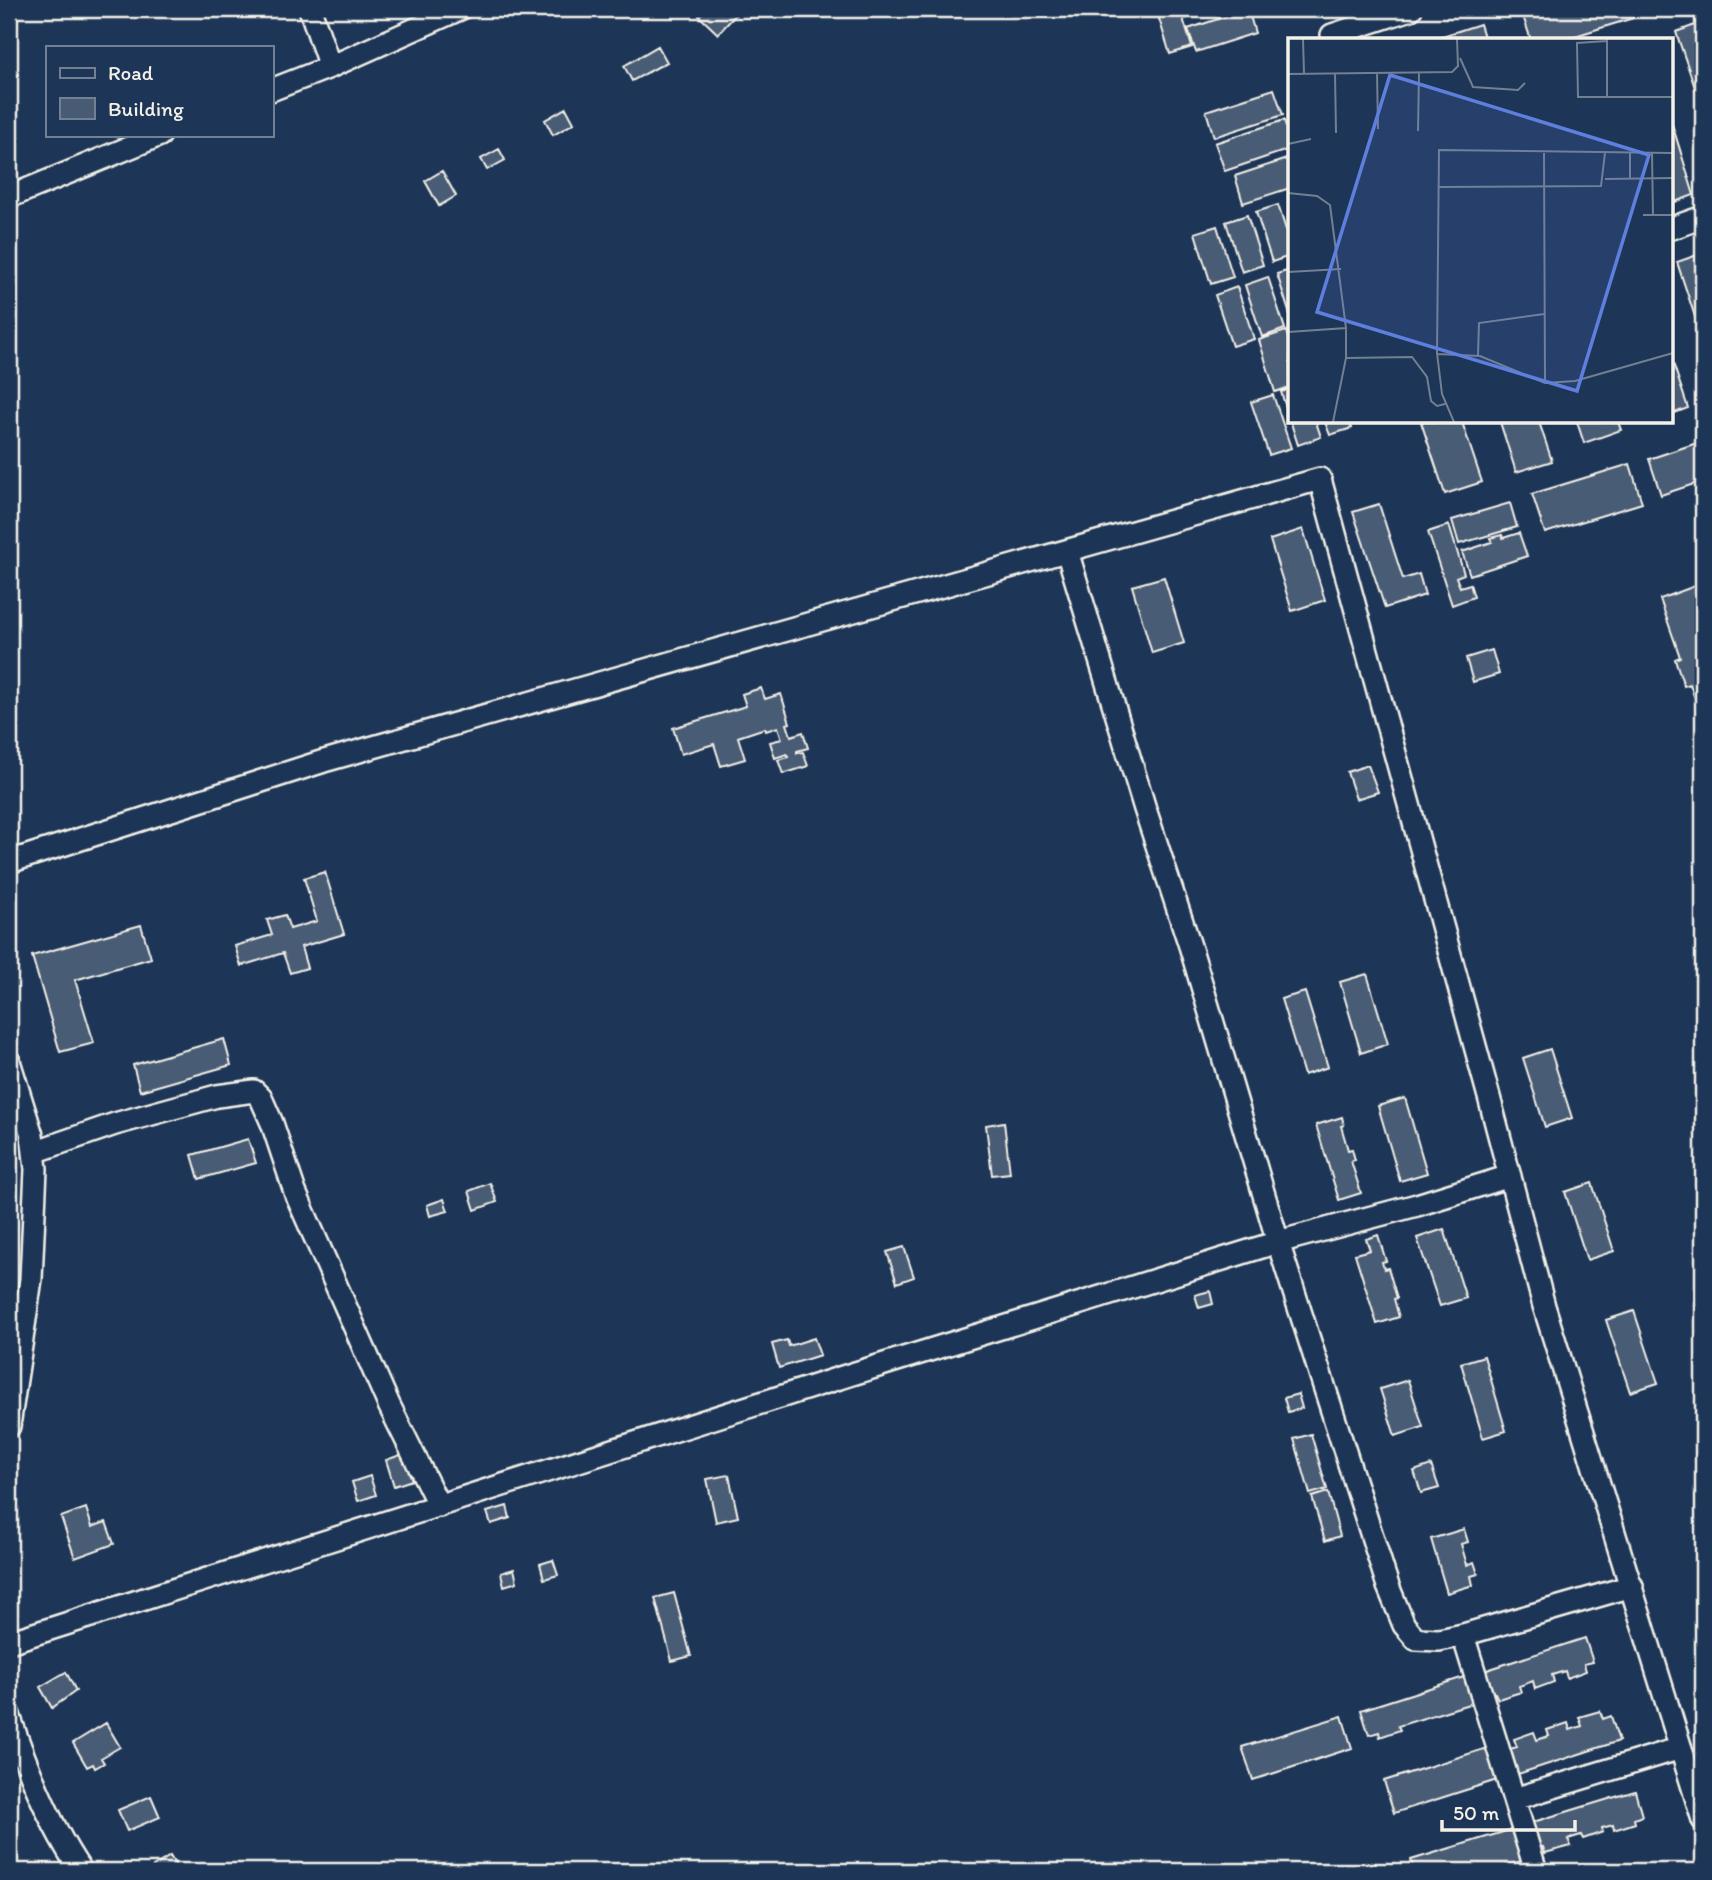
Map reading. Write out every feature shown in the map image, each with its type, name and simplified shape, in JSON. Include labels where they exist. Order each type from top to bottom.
[{"type":"street","points":[[310,9],[330,67]]},
{"type":"street","points":[[273,89],[460,9]]},
{"type":"street","points":[[1332,35],[1411,9]]},
{"type":"street","points":[[9,198],[158,136]]},
{"type":"street","points":[[1674,227],[1703,217]]},
{"type":"street","points":[[9,862],[324,761],[1320,479],[1544,1306],[1703,1820]]},
{"type":"street","points":[[1068,551],[1278,1242],[1388,1586],[1404,1625],[1416,1639],[1439,1640],[1632,1586]]},
{"type":"street","points":[[9,1061],[34,1152],[31,1279],[9,1426]]},
{"type":"street","points":[[34,1152],[115,1124],[217,1096],[254,1091],[261,1098],[272,1123],[295,1192],[384,1394],[439,1506]]},
{"type":"street","points":[[9,1642],[1278,1242],[1417,1205],[1510,1176]]},
{"type":"street","points":[[1463,1635],[1536,1871]]},
{"type":"street","points":[[9,1715],[21,1751],[64,1847],[81,1871]]},
{"type":"street","points":[[1514,1799],[1681,1748]]},
{"type":"building","points":[[705,9],[741,9],[718,34],[699,16]]},
{"type":"building","points":[[1156,9],[1180,9],[1192,47],[1170,54]]},
{"type":"building","points":[[1182,9],[1218,9],[1185,19]]},
{"type":"building","points":[[1248,9],[1255,33],[1196,52],[1188,29]]},
{"type":"building","points":[[1630,9],[1633,18],[1568,38],[1530,38],[1521,10]]},
{"type":"building","points":[[1703,22],[1703,111],[1676,32]]},
{"type":"building","points":[[1480,24],[1484,38],[1436,38]]},
{"type":"building","points":[[658,46],[667,62],[632,81],[624,66]]},
{"type":"building","points":[[1274,89],[1283,115],[1214,137],[1206,111]]},
{"type":"building","points":[[566,108],[574,123],[553,135],[545,120]]},
{"type":"building","points":[[1284,120],[1288,133],[1288,150],[1225,171],[1215,143]]},
{"type":"building","points":[[1674,130],[1694,195],[1674,202]]},
{"type":"building","points":[[499,149],[505,160],[487,170],[481,159]]},
{"type":"building","points":[[1288,159],[1288,189],[1243,203],[1235,176]]},
{"type":"building","points":[[442,171],[456,196],[439,206],[425,181]]},
{"type":"building","points":[[1278,205],[1288,236],[1288,257],[1272,262],[1256,212]]},
{"type":"building","points":[[1247,215],[1263,265],[1242,272],[1226,222]]},
{"type":"building","points":[[1217,226],[1233,277],[1211,284],[1195,233]]},
{"type":"building","points":[[1703,253],[1703,341],[1677,262]]},
{"type":"building","points":[[1288,271],[1288,309],[1277,274]]},
{"type":"building","points":[[1268,277],[1285,329],[1262,337],[1245,285]]},
{"type":"building","points":[[1237,287],[1254,339],[1232,346],[1215,295]]},
{"type":"building","points":[[1286,331],[1288,388],[1275,392],[1259,340]]},
{"type":"building","points":[[1674,366],[1688,408],[1674,413]]},
{"type":"building","points":[[1288,390],[1288,414],[1281,392]]},
{"type":"building","points":[[1273,395],[1291,448],[1269,455],[1251,402]]},
{"type":"building","points":[[1292,424],[1317,424],[1321,437],[1298,445]]},
{"type":"building","points":[[1326,424],[1351,424],[1352,428],[1330,435]]},
{"type":"building","points":[[1422,424],[1463,424],[1482,482],[1445,494]]},
{"type":"building","points":[[1501,424],[1540,424],[1552,461],[1516,472]]},
{"type":"building","points":[[1578,424],[1619,424],[1621,430],[1584,443]]},
{"type":"building","points":[[1703,441],[1703,481],[1661,495],[1649,459]]},
{"type":"building","points":[[1630,464],[1642,503],[1545,533],[1532,494]]},
{"type":"building","points":[[1510,503],[1517,527],[1459,544],[1452,520]]},
{"type":"building","points":[[1379,504],[1403,579],[1419,574],[1425,595],[1385,608],[1353,512]]},
{"type":"building","points":[[1449,525],[1464,574],[1456,577],[1460,587],[1470,584],[1474,597],[1452,605],[1428,532]]},
{"type":"building","points":[[1303,529],[1325,600],[1292,611],[1270,540]]},
{"type":"building","points":[[1519,533],[1527,556],[1470,575],[1462,552],[1492,542],[1490,538],[1502,535],[1503,538]]},
{"type":"building","points":[[1164,577],[1184,643],[1152,653],[1132,586]]},
{"type":"building","points":[[1703,583],[1703,696],[1695,699],[1690,684],[1684,686],[1675,659],[1680,657],[1660,599]]},
{"type":"building","points":[[1492,650],[1499,674],[1473,682],[1466,658]]},
{"type":"building","points":[[761,688],[765,699],[781,694],[791,736],[803,732],[808,748],[797,753],[803,752],[808,766],[783,774],[778,760],[788,757],[787,754],[775,758],[770,742],[782,739],[778,727],[766,731],[765,728],[738,737],[745,759],[721,766],[714,744],[681,754],[673,728],[746,706],[742,694]]},
{"type":"building","points":[[1368,765],[1378,792],[1356,799],[1347,772]]},
{"type":"building","points":[[325,872],[344,934],[301,947],[307,968],[290,973],[283,953],[241,966],[235,946],[272,935],[267,920],[285,915],[290,929],[317,921],[304,878]]},
{"type":"building","points":[[141,925],[151,958],[75,980],[94,1043],[60,1052],[32,956]]},
{"type":"building","points":[[1367,974],[1388,1044],[1361,1053],[1340,982]]},
{"type":"building","points":[[1305,992],[1328,1067],[1304,1075],[1281,999]]},
{"type":"building","points":[[224,1039],[231,1065],[140,1091],[133,1065]]},
{"type":"building","points":[[1550,1049],[1572,1118],[1545,1127],[1523,1058]]},
{"type":"building","points":[[1405,1098],[1427,1173],[1400,1181],[1378,1106]]},
{"type":"building","points":[[1342,1117],[1344,1125],[1341,1126],[1348,1150],[1352,1149],[1355,1160],[1351,1161],[1361,1193],[1339,1200],[1316,1125]]},
{"type":"building","points":[[1004,1122],[1010,1173],[992,1175],[986,1125]]},
{"type":"building","points":[[248,1139],[256,1163],[199,1179],[192,1155]]},
{"type":"building","points":[[490,1183],[497,1202],[475,1210],[469,1191]]},
{"type":"building","points":[[1592,1183],[1614,1251],[1587,1260],[1565,1192]]},
{"type":"building","points":[[444,1199],[448,1211],[430,1216],[427,1205]]},
{"type":"building","points":[[1444,1229],[1466,1298],[1440,1306],[1417,1238]]},
{"type":"building","points":[[1378,1235],[1386,1261],[1382,1262],[1384,1269],[1388,1268],[1397,1298],[1394,1299],[1399,1317],[1377,1324],[1355,1254],[1370,1250],[1366,1239]]},
{"type":"building","points":[[904,1247],[914,1277],[897,1283],[887,1252]]},
{"type":"building","points":[[1210,1291],[1213,1304],[1199,1308],[1195,1295]]},
{"type":"building","points":[[1634,1311],[1658,1383],[1630,1392],[1606,1320]]},
{"type":"building","points":[[814,1338],[820,1355],[779,1368],[772,1344],[787,1340],[789,1346]]},
{"type":"building","points":[[1484,1356],[1506,1431],[1483,1438],[1461,1363]]},
{"type":"building","points":[[1408,1380],[1423,1427],[1395,1436],[1380,1389]]},
{"type":"building","points":[[1298,1394],[1302,1408],[1288,1412],[1284,1398]]},
{"type":"building","points":[[1311,1434],[1327,1489],[1310,1494],[1294,1439]]},
{"type":"building","points":[[403,1454],[412,1480],[394,1486],[386,1460]]},
{"type":"building","points":[[1431,1465],[1439,1488],[1421,1493],[1414,1471]]},
{"type":"building","points":[[729,1475],[738,1517],[716,1522],[707,1479]]},
{"type":"building","points":[[370,1476],[376,1495],[358,1501],[352,1482]]},
{"type":"building","points":[[1328,1492],[1340,1536],[1325,1541],[1312,1497]]},
{"type":"building","points":[[507,1506],[510,1518],[491,1524],[487,1512]]},
{"type":"building","points":[[86,1508],[92,1527],[106,1522],[114,1544],[75,1558],[61,1517]]},
{"type":"building","points":[[1464,1529],[1468,1542],[1461,1544],[1467,1565],[1474,1562],[1478,1574],[1471,1576],[1473,1585],[1447,1593],[1431,1539]]},
{"type":"building","points":[[553,1560],[558,1575],[544,1579],[540,1564]]},
{"type":"building","points":[[514,1569],[517,1582],[504,1586],[501,1573]]},
{"type":"building","points":[[674,1593],[691,1656],[672,1661],[655,1598]]},
{"type":"building","points":[[1585,1638],[1593,1662],[1584,1664],[1586,1671],[1567,1678],[1565,1671],[1552,1675],[1554,1682],[1535,1689],[1533,1681],[1519,1686],[1521,1692],[1498,1699],[1495,1693],[1491,1694],[1484,1671]]},
{"type":"building","points":[[66,1672],[76,1691],[52,1708],[40,1687]]},
{"type":"building","points":[[1464,1677],[1472,1703],[1398,1726],[1400,1730],[1380,1737],[1379,1732],[1369,1735],[1361,1710]]},
{"type":"building","points":[[1600,1711],[1603,1719],[1611,1716],[1619,1741],[1518,1774],[1510,1749],[1517,1747],[1514,1739],[1534,1732],[1537,1740],[1549,1736],[1547,1730],[1568,1723],[1570,1730],[1582,1726],[1579,1717]]},
{"type":"building","points":[[1342,1716],[1352,1748],[1253,1780],[1242,1747]]},
{"type":"building","points":[[106,1723],[120,1747],[101,1758],[104,1763],[95,1768],[93,1764],[87,1767],[73,1743]]},
{"type":"building","points":[[1487,1748],[1497,1780],[1394,1813],[1384,1781]]},
{"type":"building","points":[[1635,1791],[1642,1816],[1634,1819],[1635,1823],[1614,1830],[1613,1825],[1602,1828],[1603,1832],[1583,1839],[1581,1835],[1568,1839],[1571,1846],[1545,1853],[1543,1847],[1538,1848],[1530,1823]]},
{"type":"building","points":[[151,1796],[160,1817],[127,1831],[118,1810]]},
{"type":"building","points":[[1513,1829],[1522,1861],[1488,1871],[1414,1871],[1411,1860]]},
{"type":"building","points":[[170,1856],[179,1871],[151,1871],[150,1869]]}]
